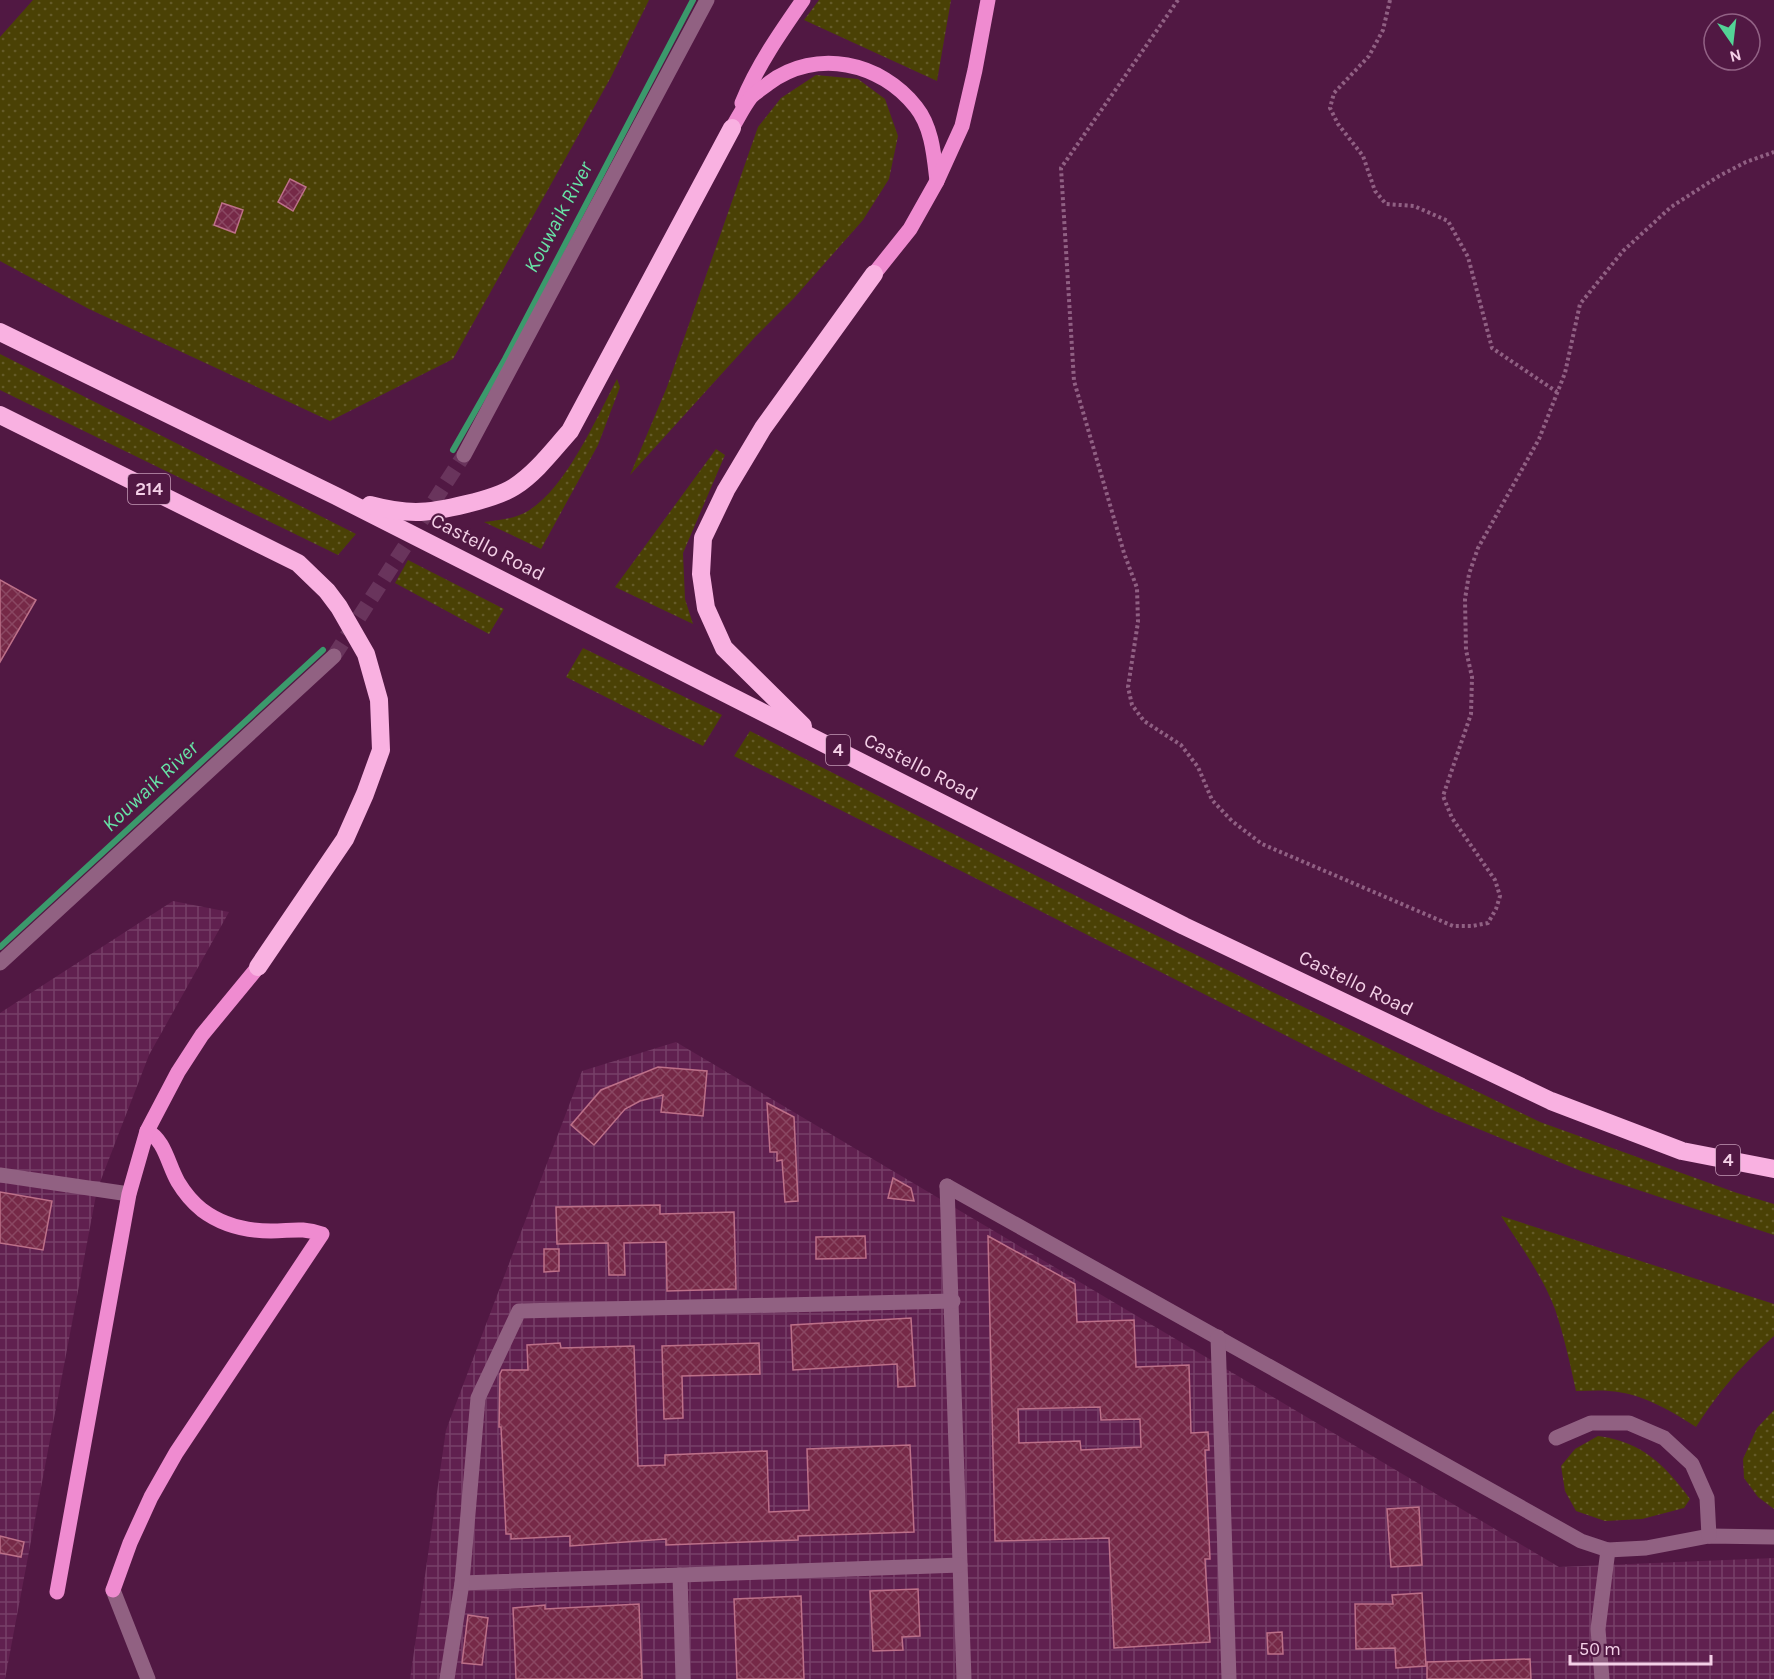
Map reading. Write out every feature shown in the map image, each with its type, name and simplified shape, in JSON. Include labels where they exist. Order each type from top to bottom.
[{"type":"highway","points":[[336,496],[385,509],[418,512],[485,500],[514,487],[542,464],[570,431],[732,128]]},
{"type":"highway","points":[[815,738],[724,648],[706,608],[701,574],[703,538],[726,490],[763,428],[874,273]]},
{"type":"highway","name":"Castello Road","points":[[0,332],[336,496],[1184,926],[1551,1101],[1682,1151],[1774,1169]]},
{"type":"highway","name":"214","points":[[0,415],[298,563],[327,591],[339,607],[366,654],[379,700],[381,750],[345,839],[258,968]]},
{"type":"main road","points":[[732,128],[750,83],[774,41],[803,0]]},
{"type":"main road","points":[[874,273],[910,229],[962,126],[988,0]]},
{"type":"main road","points":[[732,128],[752,96],[782,74],[818,63],[856,65],[890,81],[917,108],[932,142],[936,181]]},
{"type":"main road","points":[[57,1592],[129,1194],[147,1131],[178,1072],[202,1035],[258,968]]},
{"type":"main road","points":[[113,1590],[130,1543],[151,1497],[176,1453],[322,1234],[308,1229],[272,1231],[243,1229],[218,1220],[187,1196],[177,1181],[162,1147],[147,1131]]},
{"type":"street","points":[[464,455],[707,0]]},
{"type":"street","points":[[0,963],[334,656]]},
{"type":"street","points":[[0,1175],[129,1194]]},
{"type":"street","points":[[964,1679],[953,1301],[947,1186],[1581,1541],[1608,1550],[1646,1548],[1709,1536],[1774,1537]]},
{"type":"street","points":[[447,1679],[462,1583],[478,1398],[519,1311],[953,1301]]},
{"type":"street","points":[[1218,1337],[1229,1679]]},
{"type":"street","points":[[1556,1438],[1591,1424],[1629,1423],[1664,1438],[1692,1464],[1707,1498],[1709,1536]]},
{"type":"street","points":[[1602,1679],[1598,1629],[1608,1550]]},
{"type":"street","points":[[462,1583],[960,1565]]},
{"type":"street","points":[[681,1575],[683,1679]]},
{"type":"street","points":[[113,1590],[148,1679]]},
{"type":"path","points":[[1178,0],[1061,168],[1074,381],[1124,553],[1137,588],[1138,621],[1128,687],[1132,705],[1144,721],[1181,745],[1198,766],[1212,800],[1232,821],[1262,844],[1453,926],[1488,923],[1500,896],[1496,880],[1452,818],[1443,796],[1471,714],[1472,677],[1466,650],[1465,599],[1469,574],[1478,548],[1539,439],[1565,373],[1580,304],[1623,251],[1671,207],[1719,176],[1746,162],[1774,152]]},
{"type":"path","points":[[1390,0],[1383,30],[1369,56],[1334,93],[1330,108],[1338,124],[1363,156],[1375,191],[1386,204],[1414,206],[1448,221],[1468,257],[1492,348],[1557,392]]},
{"type":"shaded area","points":[[33,0],[649,0],[611,77],[453,359],[330,421],[89,309],[0,261],[0,37]]},
{"type":"shaded area","points":[[819,0],[951,0],[937,81],[804,20]]},
{"type":"shaded area","points":[[816,75],[858,79],[885,99],[898,136],[889,179],[863,220],[630,475],[667,387],[758,127],[781,98]]},
{"type":"shaded area","points":[[0,354],[356,534],[338,555],[0,390]]},
{"type":"shaded area","points":[[617,379],[620,387],[598,445],[541,549],[484,522],[518,516],[542,500],[555,486],[579,451]]},
{"type":"shaded area","points":[[716,449],[725,455],[683,553],[685,599],[693,624],[615,587]]},
{"type":"shaded area","points":[[408,560],[504,609],[489,634],[395,583]]},
{"type":"shaded area","points":[[583,648],[722,715],[703,746],[566,677]]},
{"type":"shaded area","points":[[750,731],[1102,909],[1540,1122],[1737,1193],[1774,1204],[1774,1235],[1581,1171],[1435,1111],[734,756]]},
{"type":"shaded area","points":[[173,901],[229,912],[149,1055],[97,1190],[5,1679],[0,1679],[0,1013]]},
{"type":"shaded area","points":[[676,1042],[1559,1567],[1774,1558],[1774,1679],[410,1679],[446,1430],[582,1071]]},
{"type":"shaded area","points":[[1501,1216],[1774,1304],[1774,1336],[1732,1378],[1696,1427],[1665,1409],[1632,1395],[1609,1391],[1576,1391],[1561,1329],[1550,1296]]},
{"type":"shaded area","points":[[1774,1410],[1774,1509],[1758,1497],[1744,1478],[1743,1459],[1757,1428]]},
{"type":"shaded area","points":[[1598,1436],[1627,1443],[1640,1449],[1661,1465],[1690,1499],[1684,1508],[1642,1519],[1605,1521],[1576,1511],[1565,1491],[1561,1466],[1575,1449]]},
{"type":"building","points":[[290,179],[306,187],[293,211],[278,202]]},
{"type":"building","points":[[222,203],[243,210],[235,233],[214,225]]},
{"type":"building","points":[[0,580],[36,600],[0,662]]},
{"type":"building","points":[[658,1067],[707,1071],[703,1116],[661,1112],[663,1095],[640,1101],[625,1109],[594,1145],[571,1125],[601,1090]]},
{"type":"building","points":[[767,1103],[794,1117],[798,1201],[785,1202],[782,1160],[777,1161],[777,1152],[770,1152]]},
{"type":"building","points":[[893,1178],[911,1188],[914,1201],[888,1198]]},
{"type":"building","points":[[0,1192],[52,1201],[43,1250],[0,1243]]},
{"type":"building","points":[[660,1205],[660,1214],[734,1212],[736,1289],[667,1291],[666,1242],[624,1243],[625,1275],[609,1275],[608,1243],[557,1244],[556,1207]]},
{"type":"building","points":[[865,1236],[866,1258],[816,1259],[816,1237]]},
{"type":"building","points":[[988,1236],[1075,1284],[1077,1322],[1134,1320],[1136,1367],[1189,1365],[1191,1433],[1208,1432],[1209,1450],[1205,1450],[1210,1559],[1205,1559],[1210,1642],[1114,1648],[1109,1538],[995,1541]],"holes":[[[1100,1407],[1101,1420],[1140,1419],[1141,1447],[1081,1450],[1080,1441],[1019,1443],[1018,1409]]]},
{"type":"building","points":[[544,1249],[559,1249],[559,1271],[544,1272]]},
{"type":"building","points":[[911,1318],[915,1386],[898,1387],[897,1364],[793,1370],[791,1325]]},
{"type":"building","points":[[560,1343],[561,1348],[634,1346],[638,1466],[665,1465],[665,1455],[767,1451],[769,1512],[809,1510],[807,1449],[910,1445],[914,1532],[798,1536],[798,1540],[666,1545],[666,1539],[570,1546],[570,1536],[511,1539],[511,1534],[506,1534],[501,1427],[499,1427],[500,1374],[502,1370],[528,1370],[527,1345]]},
{"type":"building","points":[[759,1343],[760,1374],[682,1376],[683,1418],[664,1419],[662,1346]]},
{"type":"building","points":[[1419,1507],[1422,1565],[1391,1567],[1387,1509]]},
{"type":"building","points":[[0,1536],[24,1542],[21,1557],[0,1553]]},
{"type":"building","points":[[918,1589],[920,1636],[902,1637],[903,1650],[873,1651],[870,1591]]},
{"type":"building","points":[[1422,1593],[1426,1666],[1396,1668],[1395,1648],[1356,1649],[1355,1604],[1393,1604],[1392,1595]]},
{"type":"building","points":[[801,1596],[804,1679],[737,1679],[734,1599]]},
{"type":"building","points":[[639,1604],[642,1679],[516,1679],[513,1608],[545,1605],[545,1609]]},
{"type":"building","points":[[468,1615],[488,1618],[482,1665],[462,1663]]},
{"type":"building","points":[[1282,1632],[1283,1654],[1268,1654],[1267,1633]]},
{"type":"building","points":[[1530,1659],[1531,1679],[1427,1679],[1427,1662]]},
{"type":"waterway","name":"Kouwaik River","points":[[453,450],[505,359],[693,0]]},
{"type":"waterway","name":"Kouwaik River","points":[[0,947],[323,650]]},
{"type":"tunnel","points":[[334,656],[464,455]]}]
